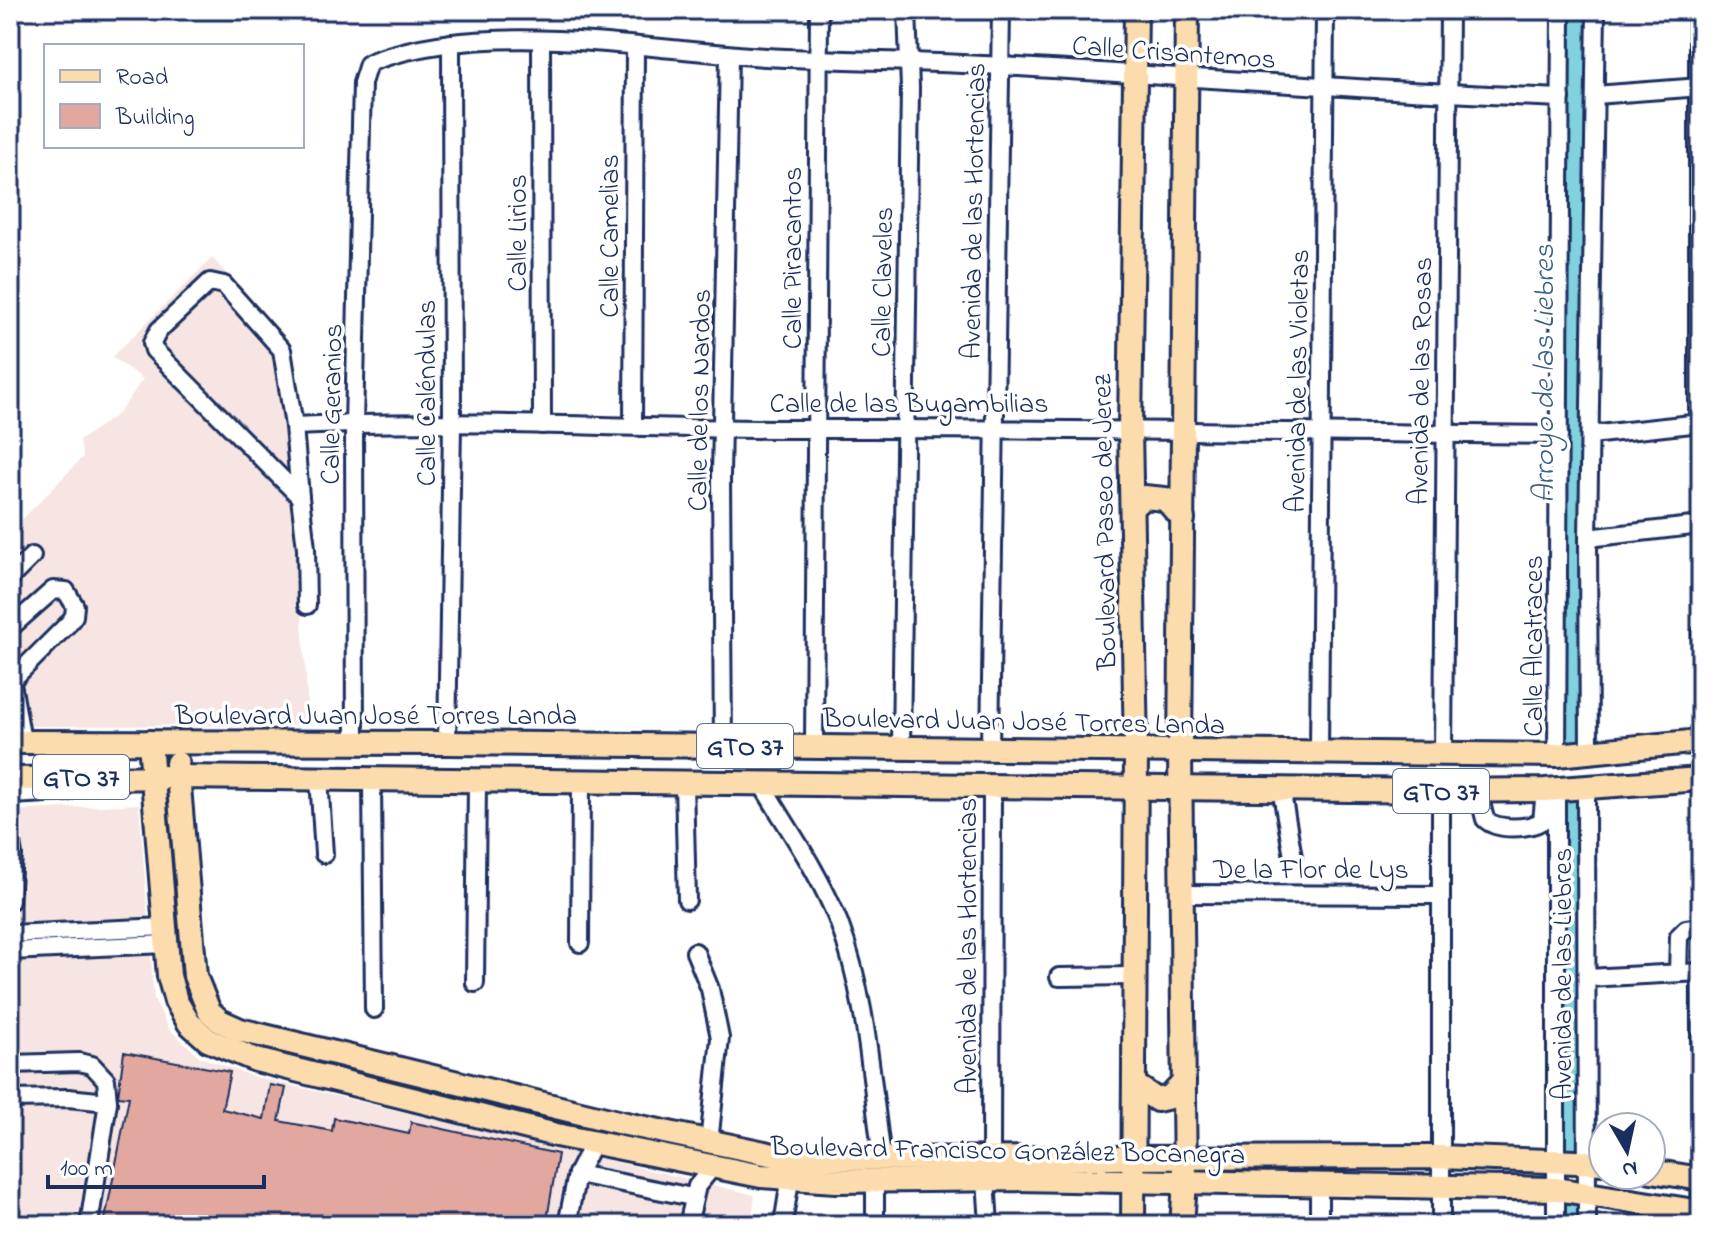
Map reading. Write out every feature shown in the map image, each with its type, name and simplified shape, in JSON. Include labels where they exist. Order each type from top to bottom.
[{"type":"main road","name":"Boulevard Paseo de Jerez","points":[[1133,1225],[1136,751],[1130,429],[1136,10]]},
{"type":"main road","points":[[1182,1225],[1185,1159],[1180,752],[1187,10]]},
{"type":"main road","points":[[1132,507],[1144,497],[1165,499],[1183,519]]},
{"type":"main road","name":"Boulevard Juan José Torres Landa","points":[[16,742],[447,743],[1557,755],[1701,741]]},
{"type":"main road","name":"Boulevard Francisco González Bocanegra","points":[[150,742],[169,976],[189,1023],[208,1040],[226,1050],[256,1060],[593,1143],[712,1168],[792,1169],[875,1181],[989,1168],[1135,1159],[1439,1157],[1587,1161]]},
{"type":"main road","name":"Boulevard Francisco González Bocanegra","points":[[177,743],[195,976],[200,996],[220,1021],[276,1040],[709,1143],[792,1169],[882,1157],[1135,1182],[1556,1189],[1701,1212]]},
{"type":"main road","name":"GTO 37","points":[[10,779],[319,778],[762,785],[1135,785],[1441,791],[1551,790],[1701,779]]},
{"type":"main road","points":[[1134,1084],[1157,1100],[1170,1097],[1184,1082]]},
{"type":"main road","points":[[593,1143],[603,1128],[626,1124]]},
{"type":"main road","points":[[1667,1174],[1701,1179]]},
{"type":"street","name":"Calle Piracantos","points":[[814,747],[819,10]]},
{"type":"street","name":"Calle Claveles","points":[[901,747],[910,62],[907,10]]},
{"type":"street","name":"Avenida de las Hortencias","points":[[990,748],[1001,10]]},
{"type":"street","name":"Avenida de las Violetas","points":[[1319,753],[1325,10]]},
{"type":"street","name":"Avenida de las Rosas","points":[[1443,754],[1449,10]]},
{"type":"street","name":"Calle Alcatraces","points":[[1557,755],[1561,10]]},
{"type":"street","points":[[1589,753],[1588,538],[1596,10]]},
{"type":"street","points":[[1590,435],[1699,424],[1698,10]]},
{"type":"street","name":"Calle Lirios","points":[[541,41],[542,425]]},
{"type":"street","name":"Calle Crisantemos","points":[[368,64],[391,54],[451,43],[593,42],[729,55],[1000,66],[1136,77],[1561,98]]},
{"type":"street","name":"Calle Caléndulas","points":[[447,743],[452,424],[451,43]]},
{"type":"street","name":"Calle Camelias","points":[[633,425],[635,47]]},
{"type":"street","name":"Calle de los Nardos","points":[[723,746],[729,55]]},
{"type":"street","name":"Calle Geranios","points":[[355,745],[354,426],[362,83],[368,64]]},
{"type":"street","points":[[1595,95],[1699,87]]},
{"type":"street","points":[[300,497],[154,350],[152,343],[159,330],[204,285],[215,281],[224,285],[276,339],[286,360],[306,548],[307,605]]},
{"type":"street","name":"Calle de las Bugambilias","points":[[294,426],[1184,428],[1559,435]]},
{"type":"street","points":[[1588,538],[1701,525]]},
{"type":"street","points":[[10,578],[32,556]]},
{"type":"street","points":[[10,628],[53,590],[66,591],[72,597],[74,616],[68,624],[11,676],[16,742]]},
{"type":"street","points":[[1701,634],[1701,664]]},
{"type":"street","points":[[10,795],[67,792],[97,777]]},
{"type":"street","points":[[319,778],[324,854]]},
{"type":"street","points":[[372,780],[374,1009]]},
{"type":"street","points":[[475,983],[477,782]]},
{"type":"street","points":[[580,943],[581,783]]},
{"type":"street","points":[[684,784],[687,900]]},
{"type":"street","name":"Avenida de las Hortencias","points":[[989,1225],[992,784]]},
{"type":"street","points":[[762,785],[827,897],[847,947],[862,1011],[882,1157]]},
{"type":"street","points":[[1281,788],[1293,857]]},
{"type":"street","name":"Avenida de las Liebres","points":[[1586,788],[1587,978],[1594,1111]]},
{"type":"street","points":[[1478,791],[1485,819],[1497,826],[1530,825],[1542,821],[1551,790]]},
{"type":"street","points":[[1551,790],[1556,1225]]},
{"type":"street","points":[[1441,791],[1441,1225]]},
{"type":"street","points":[[10,838],[13,855],[10,901]]},
{"type":"street","name":"De la Flor de Lys","points":[[1182,894],[1439,895]]},
{"type":"street","points":[[1678,973],[1679,936],[1686,929],[1701,927]]},
{"type":"street","points":[[10,934],[49,931],[129,937],[166,936]]},
{"type":"street","points":[[49,931],[53,949]]},
{"type":"street","points":[[10,951],[53,949],[129,937]]},
{"type":"street","points":[[695,952],[710,989],[720,1038],[709,1143]]},
{"type":"street","points":[[1587,978],[1700,972],[1701,1225]]},
{"type":"street","points":[[1059,977],[1133,976]]},
{"type":"street","points":[[10,1064],[51,1060],[92,1065],[106,1080],[108,1102],[89,1225]]},
{"type":"street","points":[[10,1099],[57,1098],[108,1102]]},
{"type":"street","points":[[567,1225],[577,1174],[593,1143]]},
{"type":"street","points":[[688,1225],[692,1197],[712,1168]]},
{"type":"street","points":[[783,1225],[792,1169]]},
{"type":"street","points":[[577,1174],[692,1197]]},
{"type":"street","points":[[875,1181],[875,1225]]},
{"type":"street","points":[[1319,1184],[1319,1225]]},
{"type":"street","name":"Avenida de las Liebres","points":[[1587,1192],[1587,1225]]},
{"type":"shaded area","points":[[212,258],[283,334],[309,725],[10,726],[10,532],[83,457],[79,441],[119,413],[143,379],[112,357]]},
{"type":"shaded area","points":[[139,804],[154,999],[169,1029],[200,1057],[255,1077],[755,1195],[751,1225],[10,1225],[10,811]]},
{"type":"building","points":[[124,1052],[230,1072],[222,1109],[264,1119],[270,1085],[286,1088],[279,1121],[332,1131],[334,1118],[409,1134],[411,1122],[558,1154],[546,1225],[104,1225],[129,1097],[118,1096]]},
{"type":"waterway","name":"Arroyo de las Liebres","points":[[1574,739],[1577,10]]},
{"type":"waterway","name":"Arroyo de las Liebres","points":[[1571,1143],[1573,804]]},
{"type":"waterway","name":"Arroyo de las Liebres","points":[[1570,1209],[1570,1225]]}]
